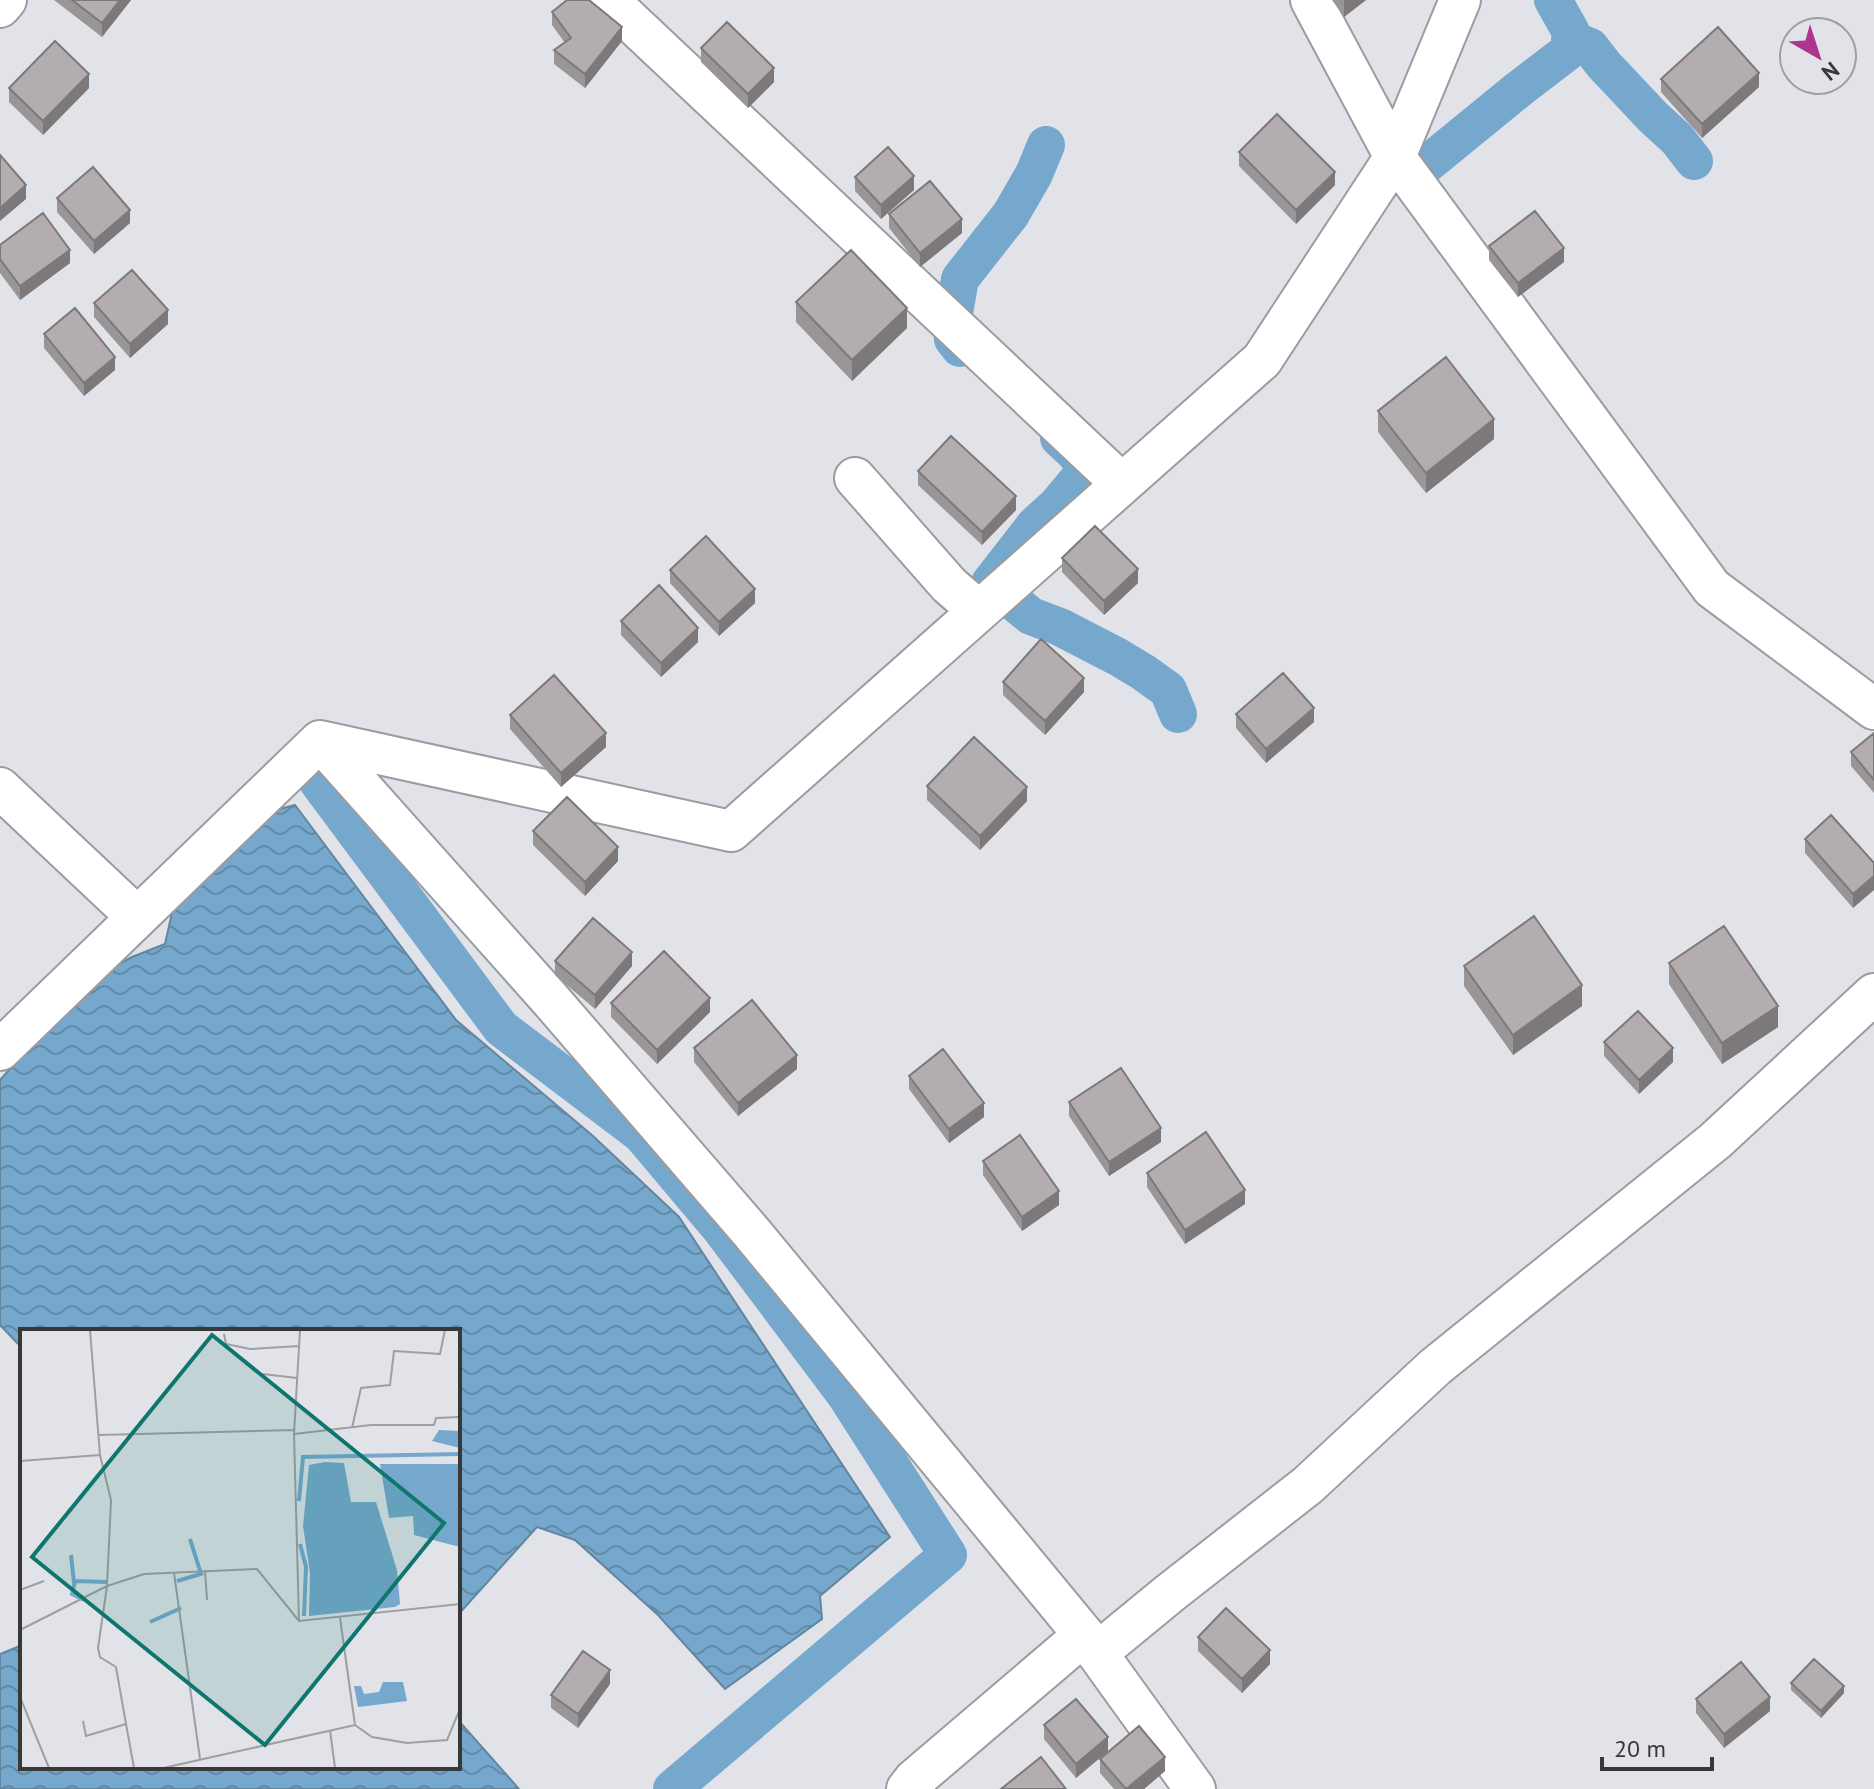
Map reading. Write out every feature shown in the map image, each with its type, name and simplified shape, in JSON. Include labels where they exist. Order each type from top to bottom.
[{"type":"street","points":[[0,7],[6,0]]},
{"type":"street","points":[[608,0],[1122,484]]},
{"type":"street","points":[[1311,0],[1395,157],[1712,588],[1874,709]]},
{"type":"street","points":[[320,741],[731,831],[1262,360],[1395,157],[1459,3]]},
{"type":"street","points":[[855,478],[949,585],[994,598]]},
{"type":"street","points":[[0,1050],[320,741]]},
{"type":"street","points":[[320,741],[549,998],[752,1233],[1090,1644],[1195,1789]]},
{"type":"street","points":[[0,788],[137,917]]},
{"type":"street","points":[[907,1789],[914,1780],[1090,1644],[1170,1593],[1308,1485],[1435,1367],[1715,1141],[1874,994]]},
{"type":"water","points":[[295,805],[456,1020],[593,1136],[679,1217],[890,1537],[820,1596],[822,1619],[725,1689],[658,1615],[575,1540],[537,1527],[460,1613],[460,1329],[20,1329],[20,1346],[0,1325],[0,1080],[91,979],[165,944],[174,904],[265,813]]},
{"type":"water","points":[[20,1646],[20,1769],[460,1769],[460,1722],[519,1789],[0,1789],[0,1654]]},
{"type":"building","points":[[72,0],[120,0],[102,23]]},
{"type":"building","points":[[567,0],[589,0],[622,27],[585,74],[554,50],[571,38],[552,12]]},
{"type":"building","points":[[727,22],[774,68],[748,94],[701,48]]},
{"type":"building","points":[[1718,27],[1759,73],[1702,124],[1661,79]]},
{"type":"building","points":[[55,41],[89,74],[43,121],[9,88]]},
{"type":"building","points":[[1277,114],[1335,172],[1296,210],[1239,152]]},
{"type":"building","points":[[888,147],[914,176],[881,205],[855,177]]},
{"type":"building","points":[[0,155],[26,185],[0,208]]},
{"type":"building","points":[[93,167],[130,210],[94,241],[57,198]]},
{"type":"building","points":[[930,181],[962,219],[920,253],[889,214]]},
{"type":"building","points":[[1535,211],[1564,248],[1518,283],[1489,246]]},
{"type":"building","points":[[43,213],[70,250],[20,286],[0,259],[0,245]]},
{"type":"building","points":[[851,250],[907,308],[852,360],[796,302]]},
{"type":"building","points":[[132,270],[168,310],[130,344],[94,303]]},
{"type":"building","points":[[75,308],[115,357],[84,383],[44,334]]},
{"type":"building","points":[[1446,357],[1494,419],[1426,473],[1378,411]]},
{"type":"building","points":[[951,436],[1016,496],[982,532],[918,471]]},
{"type":"building","points":[[1095,526],[1138,569],[1104,601],[1062,558]]},
{"type":"building","points":[[706,536],[755,589],[719,622],[670,570]]},
{"type":"building","points":[[659,585],[698,628],[661,663],[621,621]]},
{"type":"building","points":[[1041,639],[1084,678],[1045,721],[1003,682]]},
{"type":"building","points":[[1283,673],[1314,708],[1266,749],[1236,714]]},
{"type":"building","points":[[554,675],[606,733],[561,773],[510,715]]},
{"type":"building","points":[[1874,733],[1874,780],[1851,752]]},
{"type":"building","points":[[974,737],[1027,787],[980,836],[927,786]]},
{"type":"building","points":[[567,797],[618,847],[585,882],[533,831]]},
{"type":"building","points":[[1831,815],[1874,863],[1874,876],[1853,894],[1805,839]]},
{"type":"building","points":[[1534,916],[1582,985],[1513,1035],[1464,966]]},
{"type":"building","points":[[593,918],[632,952],[595,995],[555,961]]},
{"type":"building","points":[[1724,926],[1778,1006],[1722,1043],[1669,963]]},
{"type":"building","points":[[664,951],[710,998],[657,1050],[611,1003]]},
{"type":"building","points":[[752,1000],[797,1055],[738,1103],[694,1048]]},
{"type":"building","points":[[1638,1011],[1673,1048],[1639,1080],[1604,1042]]},
{"type":"building","points":[[943,1049],[984,1103],[949,1129],[909,1076]]},
{"type":"building","points":[[1121,1068],[1161,1128],[1109,1162],[1069,1102]]},
{"type":"building","points":[[1206,1132],[1245,1190],[1185,1230],[1147,1173]]},
{"type":"building","points":[[1020,1135],[1059,1191],[1022,1217],[983,1161]]},
{"type":"building","points":[[1226,1608],[1270,1650],[1242,1679],[1198,1637]]},
{"type":"building","points":[[583,1651],[610,1670],[578,1714],[551,1695]]},
{"type":"building","points":[[1814,1659],[1844,1686],[1821,1711],[1791,1683]]},
{"type":"building","points":[[1741,1662],[1770,1697],[1724,1734],[1696,1699]]},
{"type":"building","points":[[1076,1699],[1108,1737],[1076,1764],[1044,1725]]},
{"type":"building","points":[[1139,1726],[1165,1757],[1126,1789],[1100,1759]]},
{"type":"building","points":[[1041,1757],[1066,1789],[1001,1789]]},
{"type":"waterway","points":[[1410,178],[1570,50],[1571,32],[1553,0]]},
{"type":"waterway","points":[[1570,39],[1590,47],[1694,161]]},
{"type":"waterway","points":[[960,348],[953,339],[952,324],[960,279],[1011,214],[1034,174],[1046,145]]},
{"type":"waterway","points":[[1059,438],[1088,468],[1057,505],[1035,525],[990,583],[1031,616],[1060,627],[1143,672],[1168,690],[1178,714]]},
{"type":"waterway","points":[[318,782],[501,1028],[641,1134],[721,1229],[845,1394],[948,1555],[672,1789]]}]
